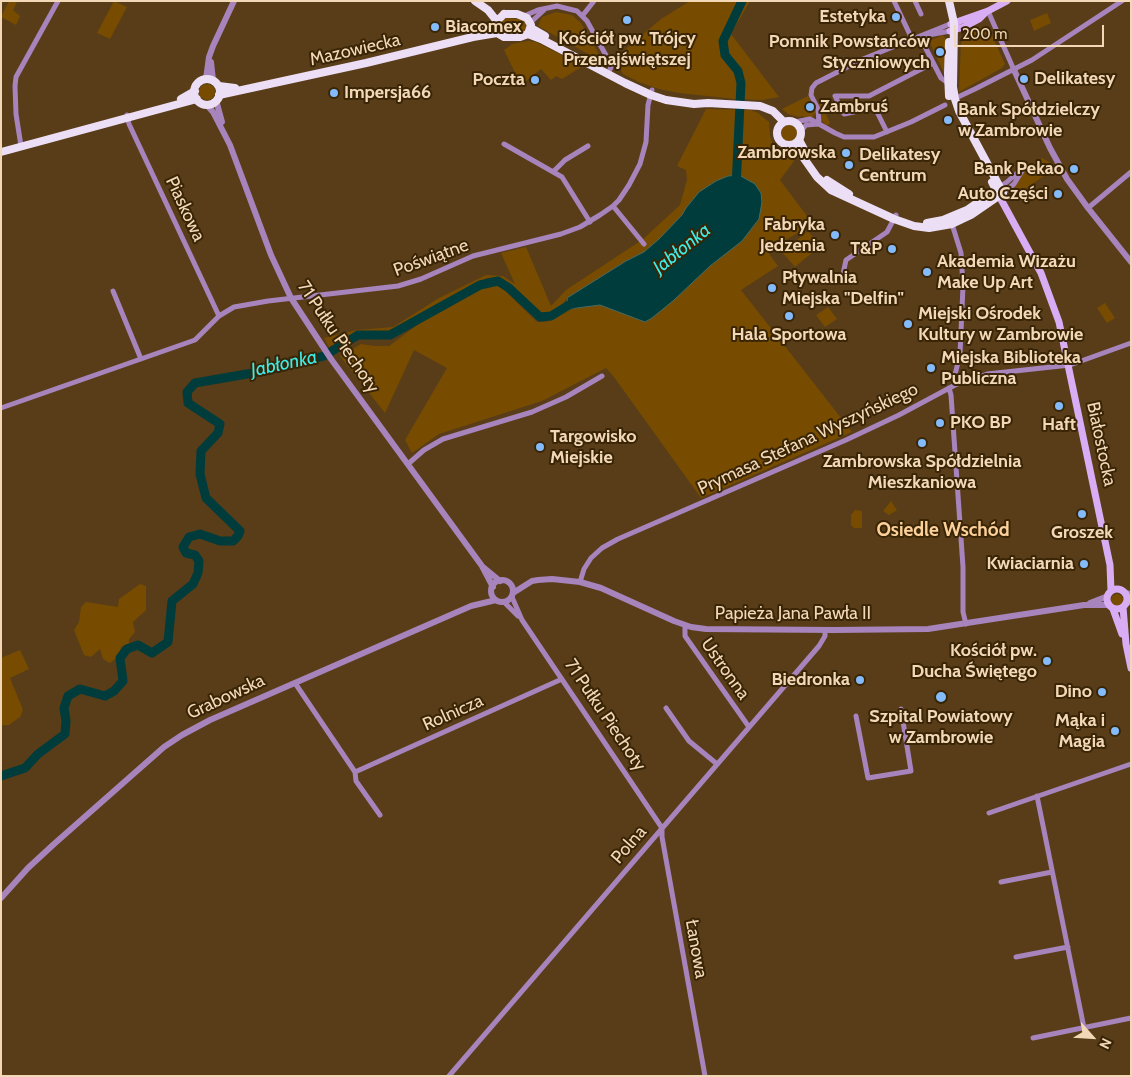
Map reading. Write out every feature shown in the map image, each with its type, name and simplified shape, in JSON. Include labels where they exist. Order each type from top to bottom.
[{"type":"main road","points":[[475,1],[488,10],[504,37],[520,37],[530,28]]},
{"type":"main road","points":[[482,1],[504,14],[524,16],[530,28],[541,40],[652,92],[678,102],[751,105],[766,108],[773,111],[781,124]]},
{"type":"main road","points":[[948,1],[952,27]]},
{"type":"main road","points":[[952,27],[979,19],[1007,1]]},
{"type":"main road","points":[[496,26],[504,14]]},
{"type":"main road","points":[[952,27],[989,14]]},
{"type":"main road","name":"Mazowiecka","points":[[212,82],[236,88],[479,32],[496,26]]},
{"type":"main road","name":"Mazowiecka","points":[[218,98],[472,37],[496,26]]},
{"type":"main road","name":"Białostocka","points":[[952,27],[948,83],[949,97],[955,113],[1000,191]]},
{"type":"main road","name":"Białostocka","points":[[952,27],[954,96],[959,111],[1041,273],[1059,322],[1070,365],[1110,565],[1109,594],[1111,607]]},
{"type":"main road","points":[[212,82],[218,98],[212,104],[206,104],[196,95],[197,84],[212,82]]},
{"type":"main road","points":[[1,147],[21,144],[127,116],[196,95]]},
{"type":"main road","points":[[799,140],[792,145],[785,145],[778,139],[776,132],[781,124],[795,122],[801,131],[799,140],[802,148],[819,172],[834,186],[895,217],[924,223],[943,220],[968,210],[1000,191]]},
{"type":"main road","points":[[1,152],[21,144]]},
{"type":"main road","points":[[792,145],[798,150],[817,177],[831,190],[922,227],[952,224],[971,215],[1000,191]]},
{"type":"main road","name":"Białostocka","points":[[1110,565],[1125,592],[1127,604]]},
{"type":"main road","points":[[1109,594],[1125,592]]},
{"type":"main road","points":[[1126,644],[1127,604],[1111,607],[1126,644],[1131,668]]},
{"type":"street","points":[[21,144],[15,100],[16,77],[58,1]]},
{"type":"street","points":[[212,82],[213,46],[234,1]]},
{"type":"street","points":[[582,15],[594,1]]},
{"type":"street","points":[[894,1],[912,39]]},
{"type":"street","points":[[915,1],[920,14]]},
{"type":"street","points":[[954,96],[958,97],[1032,60],[1122,1]]},
{"type":"street","points":[[524,16],[538,10],[557,6],[577,11],[582,15],[608,59],[611,67],[609,72]]},
{"type":"street","points":[[530,28],[544,10]]},
{"type":"street","points":[[989,14],[1057,162],[1088,208],[1131,262]]},
{"type":"street","points":[[819,124],[819,112],[811,91],[816,84],[863,59],[912,39],[952,27]]},
{"type":"street","points":[[920,37],[941,78],[948,83]]},
{"type":"street","points":[[887,132],[876,110],[871,106],[868,105],[854,112],[844,114],[836,96],[868,96],[933,63]]},
{"type":"street","name":"Poświątne","points":[[1,408],[195,340],[219,316],[234,307],[292,298],[398,286],[421,279],[473,256],[561,234],[590,222],[613,206],[624,193],[640,164],[646,142],[648,105],[652,92]]},
{"type":"street","points":[[218,98],[230,145]]},
{"type":"street","name":"71 Pułku Piechoty","points":[[206,104],[213,112],[230,145],[271,255],[292,298],[331,359],[482,566],[492,589]]},
{"type":"street","points":[[795,122],[810,120],[835,133],[852,138],[874,137],[911,122],[945,105]]},
{"type":"street","name":"Piaskowa","points":[[127,116],[219,316]]},
{"type":"street","points":[[801,131],[806,125],[819,124]]},
{"type":"street","points":[[504,144],[554,172],[567,184],[590,222]]},
{"type":"street","points":[[554,172],[565,160],[588,146]]},
{"type":"street","points":[[1025,166],[1014,184],[1000,191],[1025,166]]},
{"type":"street","points":[[1088,208],[1131,172]]},
{"type":"street","points":[[613,206],[644,244]]},
{"type":"street","points":[[843,274],[846,260],[887,232],[895,217]]},
{"type":"street","points":[[952,224],[961,253],[963,294],[960,354],[954,379],[955,385]]},
{"type":"street","points":[[113,291],[142,359]]},
{"type":"street","name":"Prymasa Stefana Wyszyńskiego","points":[[580,582],[584,569],[591,558],[602,548],[618,539],[846,440],[899,415],[955,385],[987,374],[1070,365],[1131,343]]},
{"type":"street","points":[[408,464],[424,450],[443,440],[532,412],[602,376]]},
{"type":"street","points":[[949,388],[963,567],[963,612],[966,624]]},
{"type":"street","name":"71 Pułku Piechoty","points":[[482,566],[500,581]]},
{"type":"street","name":"Papieża Jana Pawła II","points":[[512,595],[532,582],[552,579],[580,582],[601,588],[685,626],[706,629],[928,629],[1084,605],[1111,607]]},
{"type":"street","points":[[471,606],[500,581],[510,584],[532,582]]},
{"type":"street","points":[[492,589],[496,600],[504,602],[512,595],[510,584]]},
{"type":"street","name":"Papieża Jana Pawła II","points":[[1084,605],[1109,594]]},
{"type":"street","name":"71 Pułku Piechoty","points":[[512,595],[522,620]]},
{"type":"street","name":"Grabowska","points":[[1,898],[54,844],[172,742],[210,720],[471,606],[496,600]]},
{"type":"street","name":"71 Pułku Piechoty","points":[[504,602],[522,620],[662,828]]},
{"type":"street","name":"Ustronna","points":[[685,626],[685,636],[749,727]]},
{"type":"street","name":"Polna","points":[[449,1076],[823,641],[826,630]]},
{"type":"street","name":"Rolnicza","points":[[355,772],[562,679]]},
{"type":"street","points":[[295,683],[355,772],[356,781],[380,815]]},
{"type":"street","points":[[666,708],[689,741],[717,764]]},
{"type":"street","points":[[856,716],[868,778],[911,771],[901,709]]},
{"type":"street","points":[[989,813],[1131,764]]},
{"type":"street","points":[[1037,796],[1084,1028]]},
{"type":"street","name":"Łanowa","points":[[662,828],[662,837],[705,1076]]},
{"type":"street","points":[[1001,882],[1052,872]]},
{"type":"street","points":[[1016,957],[1068,947]]},
{"type":"street","points":[[1033,1038],[1131,1018]]},
{"type":"shaded area","points":[[9,1],[17,2],[13,10],[20,16],[16,25],[1,17]]},
{"type":"shaded area","points":[[114,1],[127,7],[110,39],[97,33]]},
{"type":"shaded area","points":[[690,1],[750,1],[731,34],[779,97],[763,100],[736,99],[679,93],[659,89],[623,74],[615,58],[661,19]]},
{"type":"shaded area","points":[[556,12],[572,15],[581,23],[604,63],[538,26],[542,17]]},
{"type":"shaded area","points":[[1047,13],[1051,23],[1034,31],[1030,20]]},
{"type":"shaded area","points":[[503,18],[522,19],[527,24],[525,31],[521,33],[501,32],[499,25]]},
{"type":"shaded area","points":[[984,26],[988,27],[1005,64],[1002,68],[959,92],[961,43],[970,31]]},
{"type":"shaded area","points":[[943,35],[946,39],[944,73],[929,41]]},
{"type":"shaded area","points":[[528,41],[536,42],[583,66],[562,79],[556,76],[551,80],[541,69],[521,85],[504,50],[512,44]]},
{"type":"shaded area","points":[[204,84],[210,84],[215,89],[213,98],[204,100],[199,95],[199,89]]},
{"type":"shaded area","points":[[808,96],[816,112],[813,117],[799,117],[788,114],[782,109]]},
{"type":"shaded area","points":[[821,103],[830,123],[827,126],[821,120],[821,110],[818,104]]},
{"type":"shaded area","points":[[706,109],[751,110],[758,113],[769,122],[773,145],[781,151],[790,153],[794,161],[780,180],[813,224],[767,251],[778,266],[741,290],[852,432],[701,498],[606,368],[542,401],[439,434],[412,453],[405,440],[447,368],[414,350],[385,413],[340,356],[361,344],[389,346],[424,320],[493,284],[502,288],[537,322],[546,322],[569,309],[600,305],[645,322],[674,300],[710,266],[742,241],[759,220],[728,176],[699,192],[682,215],[644,252],[626,261],[567,298],[559,309],[540,315],[506,282],[501,278],[494,277],[487,278],[390,331],[378,333],[361,332],[351,335],[329,347],[324,338],[357,330],[393,327],[439,298],[486,275],[503,276],[515,284],[501,253],[526,247],[551,306],[566,290],[642,240],[680,205],[687,180],[686,170],[677,166]]},
{"type":"shaded area","points":[[786,125],[792,125],[797,130],[795,139],[786,141],[781,136],[781,130]]},
{"type":"shaded area","points":[[1042,158],[1049,162],[1052,170],[1018,194],[1014,188],[1025,168]]},
{"type":"shaded area","points":[[808,231],[820,246],[795,267],[782,252]]},
{"type":"shaded area","points":[[1105,303],[1115,318],[1107,323],[1097,308]]},
{"type":"shaded area","points":[[828,307],[837,319],[825,327],[816,315]]},
{"type":"shaded area","points":[[891,501],[897,510],[889,515],[883,511]]},
{"type":"shaded area","points":[[855,510],[862,511],[862,528],[854,528],[851,525],[851,515]]},
{"type":"shaded area","points":[[889,526],[907,526],[907,537],[889,536]]},
{"type":"shaded area","points":[[140,584],[146,586],[146,610],[133,622],[135,632],[129,639],[129,643],[121,647],[118,657],[110,663],[103,659],[100,649],[91,657],[84,655],[74,630],[79,622],[81,607],[86,602],[118,607],[119,599]]},
{"type":"shaded area","points":[[1117,594],[1123,600],[1117,606],[1111,600]]},
{"type":"shaded area","points":[[20,650],[29,669],[10,678],[23,710],[20,717],[9,725],[1,725],[1,658]]},
{"type":"water","points":[[739,175],[755,184],[761,193],[762,202],[759,219],[742,241],[710,266],[652,318],[645,322],[600,305],[569,309],[567,298],[626,261],[644,252],[682,215],[699,192],[716,181],[728,176]]},
{"type":"waterway","name":"Jabłonka","points":[[736,187],[741,83],[738,71],[725,55],[723,41],[742,1]]},
{"type":"waterway","name":"Jabłonka","points":[[1,776],[25,768],[38,754],[65,734],[64,708],[68,696],[80,689],[105,696],[114,691],[123,681],[120,658],[127,649],[138,645],[152,653],[168,642],[172,601],[193,584],[198,573],[199,561],[195,555],[186,553],[183,547],[189,537],[200,534],[220,541],[233,541],[238,536],[240,531],[206,498],[200,474],[201,451],[218,433],[220,424],[188,403],[187,392],[195,383],[270,370],[324,356],[358,335],[390,335],[480,285],[498,281],[509,288],[540,317],[551,316],[578,302]]},
{"type":"place","name":"Estetyka","points":[[896,17]]},
{"type":"place","name":"Kościół pw. Trójcy Przenajświętszej","points":[[627,20]]},
{"type":"place","name":"Biacomex","points":[[435,27]]},
{"type":"place","name":"Pomnik Powstańców Styczniowych","points":[[940,52]]},
{"type":"place","name":"Delikatesy","points":[[1024,79]]},
{"type":"place","name":"Poczta","points":[[535,80]]},
{"type":"place","name":"Impersja66","points":[[334,93]]},
{"type":"place","name":"Zambruś","points":[[810,107]]},
{"type":"place","name":"Bank Spółdzielczy w Zambrowie","points":[[948,120]]},
{"type":"place","name":"Zambrowska","points":[[846,153]]},
{"type":"place","name":"Delikatesy Centrum","points":[[849,165]]},
{"type":"place","name":"Bank Pekao","points":[[1074,169]]},
{"type":"place","name":"Auto Części","points":[[1058,194]]},
{"type":"place","name":"Fabryka Jedzenia","points":[[835,235]]},
{"type":"place","name":"T&P","points":[[892,249]]},
{"type":"place","name":"Akademia Wizażu Make Up Art","points":[[927,272]]},
{"type":"place","name":"Pływalnia Miejska \"Delfin\"","points":[[772,288]]},
{"type":"place","name":"Hala Sportowa","points":[[789,316]]},
{"type":"place","name":"Miejski Ośrodek Kultury w Zambrowie","points":[[908,324]]},
{"type":"place","name":"Miejska Biblioteka Publiczna","points":[[931,368]]},
{"type":"place","name":"Haft","points":[[1059,406]]},
{"type":"place","name":"PKO BP","points":[[940,423]]},
{"type":"place","name":"Zambrowska Spółdzielnia Mieszkaniowa","points":[[922,443]]},
{"type":"place","name":"Targowisko Miejskie","points":[[540,447]]},
{"type":"place","name":"Groszek","points":[[1082,514]]},
{"type":"place","name":"Kwiaciarnia","points":[[1084,564]]},
{"type":"place","name":"Kościół pw. Ducha Świętego","points":[[1047,661]]},
{"type":"place","name":"Biedronka","points":[[860,680]]},
{"type":"place","name":"Dino","points":[[1102,692]]},
{"type":"place","name":"Szpital Powiatowy w Zambrowie","points":[[941,697]]},
{"type":"place","name":"Mąka i Magia","points":[[1115,731]]},
{"type":"district","name":"Osiedle Wschód","points":[[943,530]]}]
